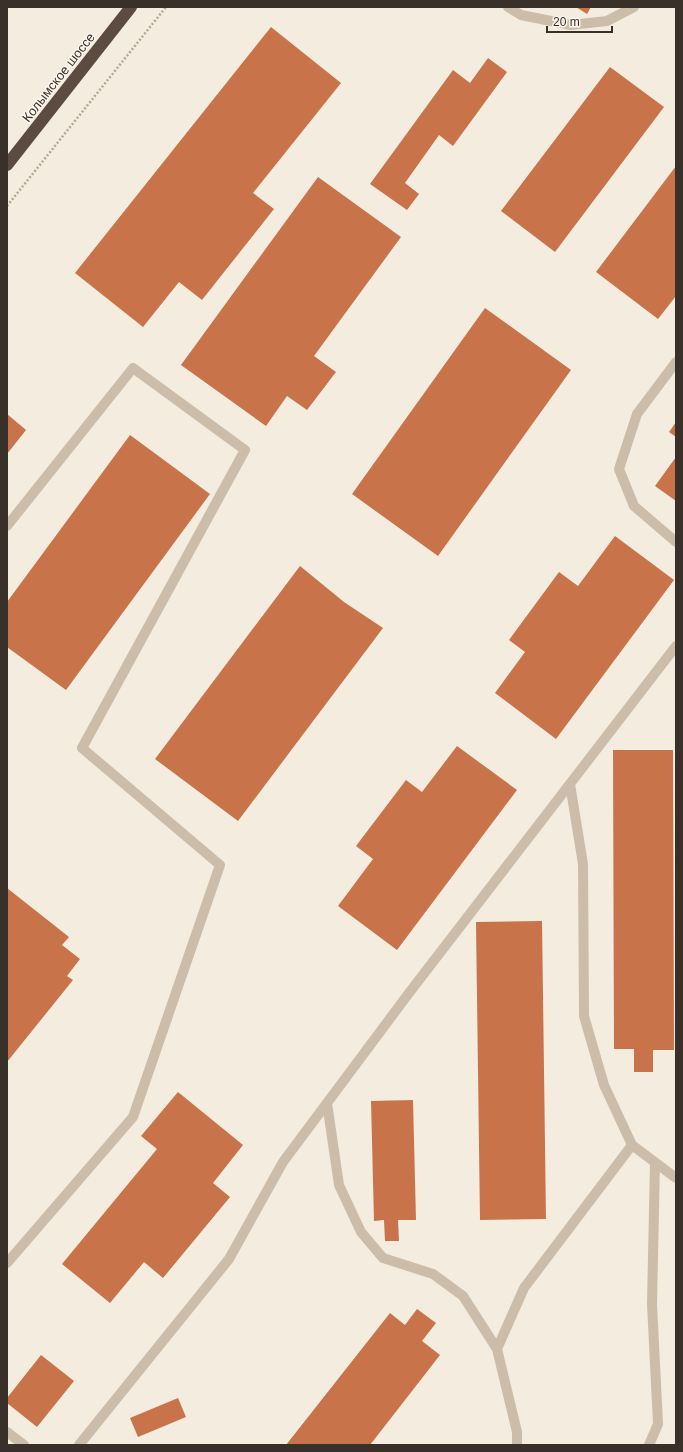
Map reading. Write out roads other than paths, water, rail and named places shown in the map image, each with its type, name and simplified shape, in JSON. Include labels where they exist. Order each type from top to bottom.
[{"type":"highway","name":"Колымское шоссе","points":[[7,165],[131,7]]},
{"type":"street","points":[[508,7],[521,15],[571,25],[607,21],[634,7]]},
{"type":"street","points":[[676,362],[637,414],[619,469],[634,506],[676,542]]},
{"type":"street","points":[[7,526],[133,368],[245,450],[82,748],[220,865],[133,1117],[7,1263]]},
{"type":"street","points":[[79,1445],[230,1259],[283,1162],[409,993],[676,646]]},
{"type":"street","points":[[570,784],[583,864],[584,1016],[604,1084],[632,1145],[676,1178]]},
{"type":"street","points":[[327,1103],[339,1185],[361,1232],[383,1258],[433,1274],[463,1296],[497,1349],[517,1432],[517,1445]]},
{"type":"street","points":[[497,1349],[524,1288],[632,1145]]},
{"type":"street","points":[[650,1445],[658,1424],[652,1304],[655,1162]]},
{"type":"street","points":[[7,1432],[24,1445]]}]
